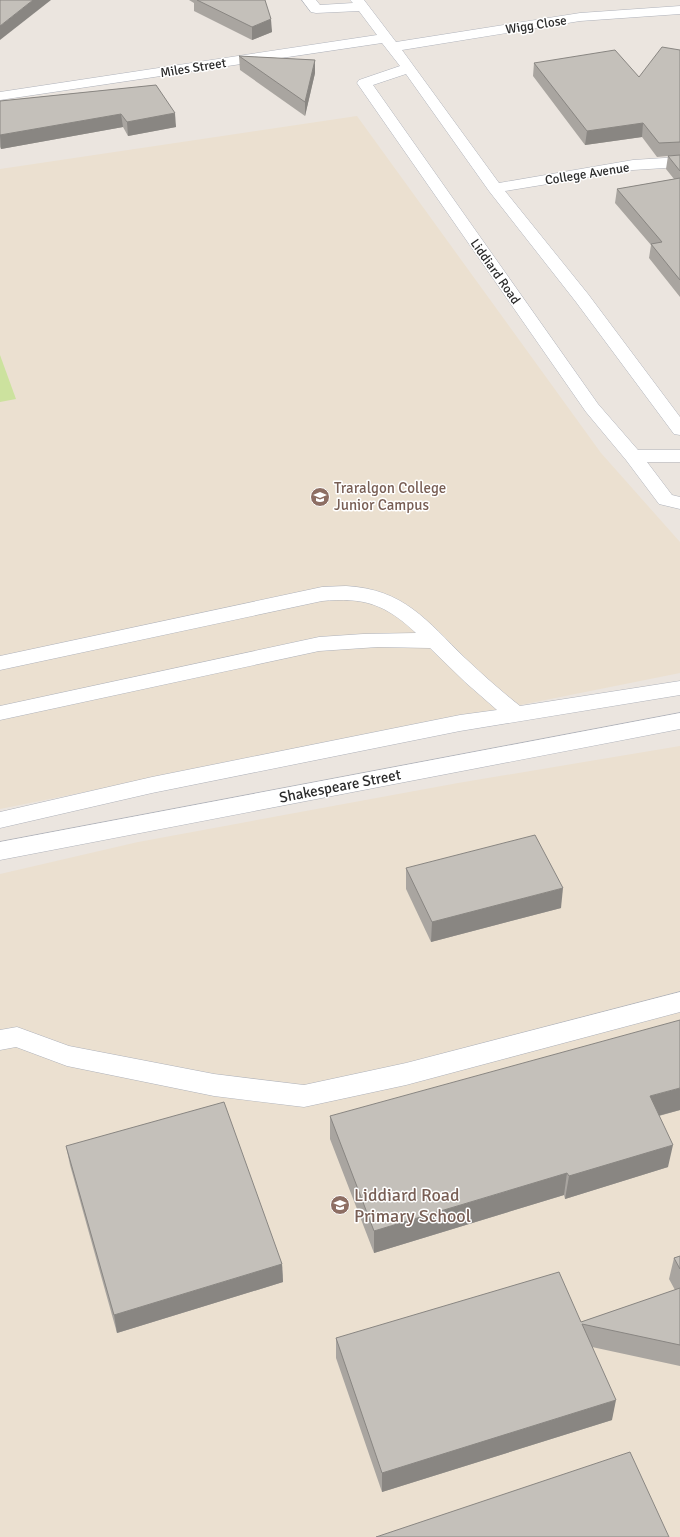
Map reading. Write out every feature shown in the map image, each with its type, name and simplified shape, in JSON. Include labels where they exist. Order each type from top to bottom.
[{"type":"street","points":[[310,0],[316,9],[359,3],[409,68],[495,188],[582,298],[680,430]]},
{"type":"street","name":"Wigg Close","points":[[389,42],[580,17],[680,10]]},
{"type":"street","name":"Miles Street","points":[[0,96],[389,42]]},
{"type":"street","name":"Liddiard Road","points":[[409,68],[364,83],[592,408],[633,456]]},
{"type":"street","name":"College Avenue","points":[[495,188],[633,165],[680,162]]},
{"type":"street","points":[[633,456],[680,456]]},
{"type":"street","points":[[633,456],[666,500],[680,503]]},
{"type":"street","points":[[0,662],[322,594],[340,593],[371,596],[398,607],[427,631],[469,674],[516,714]]},
{"type":"street","points":[[0,713],[319,644],[381,639],[436,641]]},
{"type":"street","points":[[0,820],[160,783],[460,723],[680,688]]},
{"type":"street","name":"Shakespeare Street","points":[[0,851],[680,721]]},
{"type":"street","points":[[0,1040],[17,1037],[67,1056],[214,1085],[304,1096],[406,1074],[680,1002]]},
{"type":"shaded area","name":"Traralgon College Junior Campus","points":[[357,116],[601,453],[680,542],[680,673],[0,809],[0,169]]},
{"type":"shaded area","name":"Liddiard Road Primary School","points":[[680,746],[680,1537],[0,1537],[0,874],[138,842],[458,783]]},
{"type":"green space","points":[[0,355],[16,399],[0,402]]},
{"type":"building","points":[[0,0],[33,0],[0,26]]},
{"type":"building","points":[[197,0],[265,0],[271,19],[252,27]]},
{"type":"building","points":[[662,47],[680,50],[680,142],[659,143],[643,123],[587,131],[534,63],[615,50],[639,77]]},
{"type":"building","points":[[239,56],[315,60],[305,102]]},
{"type":"building","points":[[156,85],[175,113],[127,122],[121,114],[0,135],[0,101]]},
{"type":"building","points":[[680,155],[680,171],[668,156]]},
{"type":"building","points":[[680,178],[680,280],[651,244],[662,242],[617,189]]},
{"type":"building","points":[[535,835],[563,888],[432,922],[406,868]]},
{"type":"building","points":[[680,1020],[680,1088],[650,1096],[673,1145],[569,1176],[567,1173],[374,1231],[330,1116]]},
{"type":"building","points":[[224,1102],[282,1264],[114,1315],[66,1146]]},
{"type":"building","points":[[680,1256],[680,1269],[674,1258]]},
{"type":"building","points":[[559,1272],[581,1322],[680,1288],[680,1345],[582,1324],[616,1400],[382,1473],[336,1338]]},
{"type":"building","points":[[630,1452],[669,1537],[376,1537]]},
{"type":"place","name":"Traralgon College Junior Campus","points":[[320,497]]},
{"type":"place","name":"Liddiard Road Primary School","points":[[340,1205]]}]
